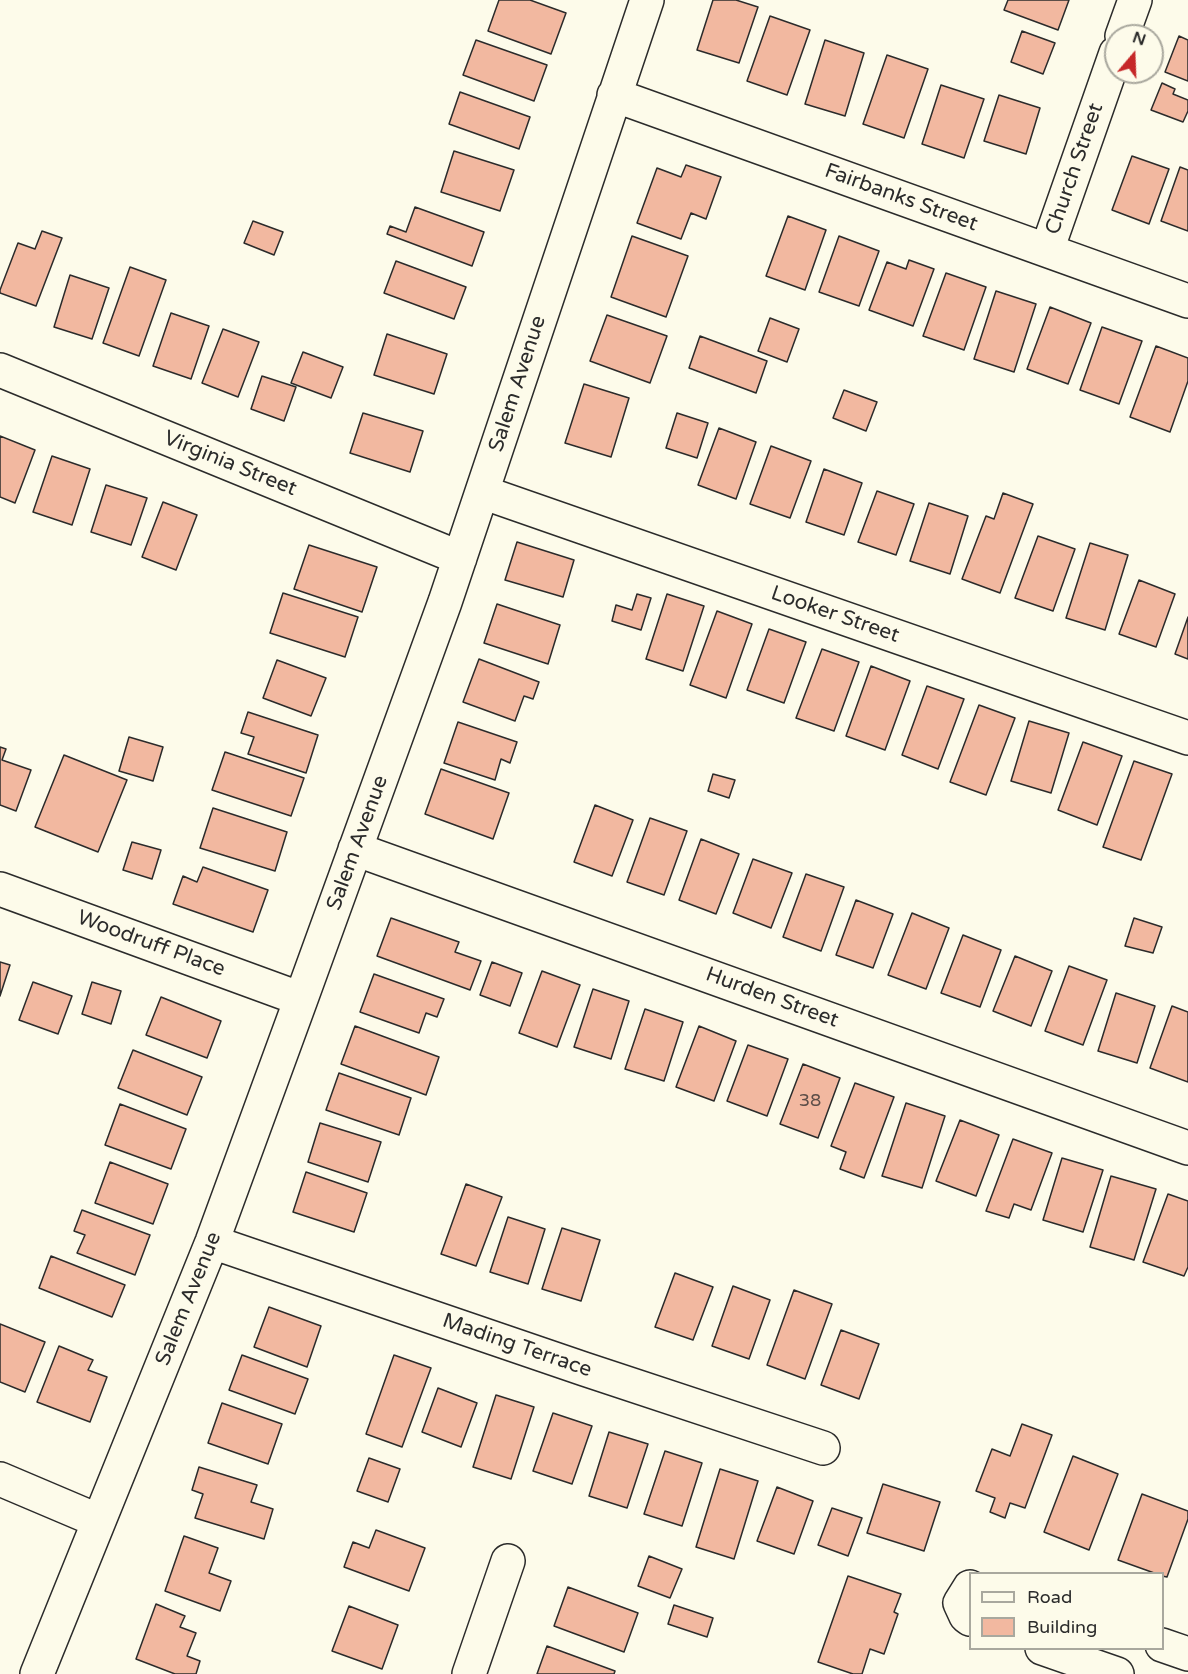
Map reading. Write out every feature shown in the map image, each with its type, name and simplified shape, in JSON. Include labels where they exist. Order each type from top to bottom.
[{"type":"street","name":"Salem Avenue","points":[[37,1674],[212,1242],[301,999],[460,558],[647,0]]},
{"type":"street","points":[[1126,24],[1135,0]]},
{"type":"street","name":"Church Street","points":[[1047,250],[1105,84]]},
{"type":"street","name":"Fairbanks Street","points":[[614,95],[1188,301]]},
{"type":"street","name":"Virginia Street","points":[[0,370],[460,558]]},
{"type":"street","name":"Looker Street","points":[[482,492],[1188,738]]},
{"type":"street","name":"Hurden Street","points":[[355,849],[1188,1148]]},
{"type":"street","name":"Woodruff Place","points":[[0,889],[301,999]]},
{"type":"street","name":"Mading Terrace","points":[[212,1242],[823,1448]]},
{"type":"street","points":[[0,1479],[99,1521]]},
{"type":"street","points":[[469,1674],[508,1562]]},
{"type":"street","points":[[969,1589],[960,1603],[969,1618]]},
{"type":"street","points":[[1164,1646],[1188,1654]]},
{"type":"street","points":[[1048,1650],[1117,1674]]},
{"type":"building","points":[[499,0],[530,0],[566,13],[551,54],[488,31]]},
{"type":"building","points":[[713,0],[736,0],[758,7],[739,63],[697,50]]},
{"type":"building","points":[[1008,0],[1069,0],[1058,30],[1004,10]]},
{"type":"building","points":[[770,16],[810,30],[787,95],[747,81]]},
{"type":"building","points":[[1022,31],[1055,43],[1043,74],[1011,62]]},
{"type":"building","points":[[1179,36],[1188,40],[1188,81],[1165,72]]},
{"type":"building","points":[[476,40],[547,65],[534,101],[463,75]]},
{"type":"building","points":[[825,40],[864,53],[845,116],[805,104]]},
{"type":"building","points":[[887,55],[928,69],[904,138],[863,124]]},
{"type":"building","points":[[1162,84],[1175,89],[1173,94],[1188,100],[1188,111],[1183,122],[1151,110]]},
{"type":"building","points":[[941,85],[984,99],[964,158],[922,144]]},
{"type":"building","points":[[460,92],[530,117],[519,149],[449,124]]},
{"type":"building","points":[[999,95],[1040,108],[1026,154],[984,141]]},
{"type":"building","points":[[454,151],[514,170],[500,211],[441,192]]},
{"type":"building","points":[[1132,156],[1169,169],[1149,224],[1112,210]]},
{"type":"building","points":[[686,165],[721,177],[706,219],[691,213],[681,239],[637,223],[657,168],[681,177]]},
{"type":"building","points":[[1180,167],[1188,170],[1188,231],[1161,221]]},
{"type":"building","points":[[415,207],[484,232],[472,266],[387,234],[390,226],[406,232]]},
{"type":"building","points":[[788,216],[826,230],[805,290],[766,276]]},
{"type":"building","points":[[253,221],[283,232],[274,255],[244,243]]},
{"type":"building","points":[[42,231],[62,238],[36,306],[0,293],[0,290],[18,243],[35,249]]},
{"type":"building","points":[[632,236],[688,256],[666,317],[611,297]]},
{"type":"building","points":[[839,236],[879,251],[859,306],[819,292]]},
{"type":"building","points":[[909,260],[934,269],[913,326],[869,310],[887,262],[906,269]]},
{"type":"building","points":[[396,261],[466,287],[454,319],[384,293]]},
{"type":"building","points":[[130,267],[166,280],[139,356],[103,343]]},
{"type":"building","points":[[946,273],[986,287],[964,350],[923,336]]},
{"type":"building","points":[[70,275],[109,288],[92,339],[54,327]]},
{"type":"building","points":[[996,291],[1036,304],[1014,372],[974,359]]},
{"type":"building","points":[[1050,307],[1091,323],[1068,384],[1027,369]]},
{"type":"building","points":[[171,313],[209,326],[191,379],[153,366]]},
{"type":"building","points":[[607,315],[667,336],[650,383],[590,361]]},
{"type":"building","points":[[770,318],[799,329],[787,362],[758,351]]},
{"type":"building","points":[[1102,327],[1142,341],[1119,404],[1080,390]]},
{"type":"building","points":[[223,329],[259,342],[238,397],[202,383]]},
{"type":"building","points":[[387,334],[447,354],[434,394],[374,375]]},
{"type":"building","points":[[700,336],[767,361],[756,393],[689,368]]},
{"type":"building","points":[[1156,346],[1188,358],[1188,381],[1170,432],[1130,417]]},
{"type":"building","points":[[303,352],[343,367],[331,398],[291,383]]},
{"type":"building","points":[[262,376],[296,387],[284,421],[251,409]]},
{"type":"building","points":[[584,384],[629,398],[611,457],[565,443]]},
{"type":"building","points":[[844,390],[877,402],[866,431],[833,418]]},
{"type":"building","points":[[363,413],[423,431],[410,472],[350,453]]},
{"type":"building","points":[[677,413],[708,423],[697,458],[666,448]]},
{"type":"building","points":[[719,428],[756,442],[736,499],[698,485]]},
{"type":"building","points":[[0,436],[35,450],[15,503],[0,497]]},
{"type":"building","points":[[771,446],[811,461],[790,518],[750,504]]},
{"type":"building","points":[[52,456],[90,469],[72,525],[33,512]]},
{"type":"building","points":[[824,469],[862,483],[844,535],[806,522]]},
{"type":"building","points":[[106,485],[147,498],[131,545],[91,532]]},
{"type":"building","points":[[877,491],[914,504],[896,555],[858,542]]},
{"type":"building","points":[[1003,493],[1033,504],[1000,593],[962,579],[986,516],[994,519]]},
{"type":"building","points":[[163,502],[197,515],[176,570],[142,557]]},
{"type":"building","points":[[929,503],[968,516],[950,574],[910,561]]},
{"type":"building","points":[[1038,536],[1075,549],[1053,611],[1015,598]]},
{"type":"building","points":[[517,542],[574,560],[563,597],[505,580]]},
{"type":"building","points":[[1090,543],[1128,555],[1105,630],[1066,618]]},
{"type":"building","points":[[309,545],[377,567],[362,612],[294,589]]},
{"type":"building","points":[[1139,580],[1175,594],[1156,647],[1119,634]]},
{"type":"building","points":[[283,593],[358,617],[345,657],[270,633]]},
{"type":"building","points":[[637,594],[651,598],[641,630],[612,621],[616,605],[632,610]]},
{"type":"building","points":[[667,594],[704,606],[683,671],[646,659]]},
{"type":"building","points":[[497,604],[560,625],[548,664],[484,643]]},
{"type":"building","points":[[717,611],[752,624],[726,698],[690,685]]},
{"type":"building","points":[[1188,617],[1188,659],[1175,654]]},
{"type":"building","points":[[769,629],[806,642],[784,703],[747,690]]},
{"type":"building","points":[[822,649],[859,662],[834,731],[796,718]]},
{"type":"building","points":[[479,659],[539,682],[533,699],[524,696],[515,721],[463,702]]},
{"type":"building","points":[[277,660],[326,678],[311,716],[263,698]]},
{"type":"building","points":[[871,666],[910,681],[885,750],[846,736]]},
{"type":"building","points":[[927,686],[964,699],[938,769],[902,755]]},
{"type":"building","points":[[979,705],[1015,718],[986,795],[950,782]]},
{"type":"building","points":[[248,712],[318,735],[306,773],[248,754],[254,737],[241,733]]},
{"type":"building","points":[[1029,721],[1069,733],[1051,793],[1011,781]]},
{"type":"building","points":[[458,722],[517,742],[510,763],[501,759],[495,780],[444,763]]},
{"type":"building","points":[[129,737],[163,747],[153,781],[119,771]]},
{"type":"building","points":[[1083,742],[1122,756],[1097,825],[1058,810]]},
{"type":"building","points":[[0,747],[6,749],[2,760],[31,770],[16,811],[0,805]]},
{"type":"building","points":[[225,752],[304,778],[291,816],[212,790]]},
{"type":"building","points":[[64,755],[127,780],[98,852],[35,827]]},
{"type":"building","points":[[1134,761],[1172,774],[1141,860],[1103,847]]},
{"type":"building","points":[[441,769],[509,793],[493,839],[425,814]]},
{"type":"building","points":[[713,774],[735,780],[729,798],[708,791]]},
{"type":"building","points":[[595,805],[633,820],[612,876],[574,862]]},
{"type":"building","points":[[213,808],[287,832],[275,871],[200,848]]},
{"type":"building","points":[[650,818],[687,831],[664,895],[627,882]]},
{"type":"building","points":[[701,839],[739,854],[716,914],[679,900]]},
{"type":"building","points":[[132,842],[161,850],[152,879],[123,870]]},
{"type":"building","points":[[753,859],[792,873],[771,928],[733,913]]},
{"type":"building","points":[[203,867],[268,890],[253,932],[173,904],[183,876],[197,882]]},
{"type":"building","points":[[806,874],[844,887],[821,951],[783,937]]},
{"type":"building","points":[[856,900],[893,914],[873,968],[836,955]]},
{"type":"building","points":[[912,913],[949,928],[926,989],[888,975]]},
{"type":"building","points":[[391,918],[459,942],[455,952],[481,961],[470,990],[377,956]]},
{"type":"building","points":[[1134,918],[1162,927],[1153,953],[1125,946]]},
{"type":"building","points":[[963,935],[1001,950],[980,1007],[941,993]]},
{"type":"building","points":[[1015,956],[1052,971],[1031,1026],[993,1011]]},
{"type":"building","points":[[0,962],[10,965],[0,996]]},
{"type":"building","points":[[492,962],[522,973],[510,1006],[480,995]]},
{"type":"building","points":[[1069,966],[1107,980],[1083,1045],[1045,1031]]},
{"type":"building","points":[[542,971],[580,985],[557,1047],[519,1033]]},
{"type":"building","points":[[374,974],[444,999],[437,1017],[426,1013],[419,1033],[360,1012]]},
{"type":"building","points":[[33,982],[72,996],[58,1034],[19,1020]]},
{"type":"building","points":[[92,982],[121,991],[111,1024],[82,1014]]},
{"type":"building","points":[[593,989],[629,1001],[611,1059],[574,1047]]},
{"type":"building","points":[[1116,993],[1155,1006],[1137,1063],[1098,1051]]},
{"type":"building","points":[[161,997],[221,1021],[207,1058],[146,1035]]},
{"type":"building","points":[[1172,1006],[1188,1012],[1188,1082],[1150,1068]]},
{"type":"building","points":[[645,1009],[683,1022],[664,1081],[625,1069]]},
{"type":"building","points":[[355,1026],[439,1057],[426,1095],[341,1064]]},
{"type":"building","points":[[699,1026],[736,1041],[714,1101],[676,1087]]},
{"type":"building","points":[[748,1045],[788,1059],[767,1116],[727,1101]]},
{"type":"building","points":[[133,1050],[202,1077],[187,1115],[118,1088]]},
{"type":"building","points":[[803,1064],[840,1078],[818,1138],[780,1124]]},
{"type":"building","points":[[339,1073],[411,1098],[399,1135],[326,1110]]},
{"type":"building","points":[[855,1083],[894,1097],[864,1178],[840,1169],[846,1152],[831,1146]]},
{"type":"building","points":[[906,1103],[945,1116],[922,1188],[882,1176]]},
{"type":"building","points":[[120,1104],[186,1129],[171,1169],[105,1145]]},
{"type":"building","points":[[960,1120],[999,1135],[976,1196],[936,1181]]},
{"type":"building","points":[[320,1123],[381,1142],[368,1182],[308,1162]]},
{"type":"building","points":[[1013,1139],[1052,1153],[1031,1210],[1014,1204],[1009,1218],[986,1211]]},
{"type":"building","points":[[1062,1158],[1103,1170],[1083,1232],[1043,1220]]},
{"type":"building","points":[[110,1162],[168,1184],[153,1224],[95,1203]]},
{"type":"building","points":[[306,1172],[367,1193],[354,1232],[293,1212]]},
{"type":"building","points":[[1111,1176],[1156,1189],[1134,1260],[1090,1247]]},
{"type":"building","points":[[466,1184],[502,1197],[476,1266],[441,1254]]},
{"type":"building","points":[[1168,1194],[1188,1201],[1188,1267],[1184,1276],[1143,1262]]},
{"type":"building","points":[[82,1210],[150,1235],[135,1275],[77,1253],[85,1235],[74,1231]]},
{"type":"building","points":[[508,1217],[545,1229],[528,1284],[490,1272]]},
{"type":"building","points":[[562,1228],[600,1240],[581,1301],[542,1289]]},
{"type":"building","points":[[51,1256],[125,1285],[112,1317],[39,1288]]},
{"type":"building","points":[[675,1273],[713,1287],[693,1340],[655,1327]]},
{"type":"building","points":[[733,1286],[770,1300],[749,1359],[712,1346]]},
{"type":"building","points":[[794,1290],[832,1304],[805,1379],[767,1365]]},
{"type":"building","points":[[269,1307],[321,1326],[307,1367],[254,1347]]},
{"type":"building","points":[[0,1324],[45,1342],[25,1392],[0,1382]]},
{"type":"building","points":[[841,1330],[879,1344],[859,1399],[821,1385]]},
{"type":"building","points":[[59,1346],[93,1360],[88,1370],[107,1377],[90,1422],[37,1402]]},
{"type":"building","points":[[242,1355],[308,1379],[295,1414],[229,1390]]},
{"type":"building","points":[[394,1355],[431,1368],[402,1447],[366,1434]]},
{"type":"building","points":[[438,1388],[477,1403],[461,1447],[422,1432]]},
{"type":"building","points":[[496,1395],[534,1407],[511,1479],[473,1467]]},
{"type":"building","points":[[222,1403],[282,1424],[268,1464],[208,1443]]},
{"type":"building","points":[[553,1413],[592,1426],[572,1484],[533,1471]]},
{"type":"building","points":[[1022,1424],[1052,1435],[1025,1508],[1010,1503],[1005,1518],[990,1512],[995,1498],[976,1491],[992,1449],[1010,1456]]},
{"type":"building","points":[[609,1432],[648,1444],[627,1508],[589,1496]]},
{"type":"building","points":[[665,1451],[702,1463],[682,1526],[644,1514]]},
{"type":"building","points":[[1073,1456],[1118,1474],[1089,1550],[1044,1532]]},
{"type":"building","points":[[369,1458],[400,1469],[388,1502],[357,1491]]},
{"type":"building","points":[[199,1467],[257,1485],[251,1502],[273,1509],[264,1539],[195,1518],[203,1494],[192,1490]]},
{"type":"building","points":[[720,1469],[758,1481],[734,1559],[696,1547]]},
{"type":"building","points":[[883,1484],[940,1502],[924,1551],[867,1533]]},
{"type":"building","points":[[777,1487],[813,1501],[794,1554],[757,1541]]},
{"type":"building","points":[[1142,1494],[1188,1511],[1188,1519],[1167,1577],[1164,1576],[1164,1572],[1151,1572],[1118,1560]]},
{"type":"building","points":[[832,1508],[862,1518],[848,1556],[818,1545]]},
{"type":"building","points":[[376,1530],[425,1548],[409,1591],[344,1567],[353,1542],[369,1548]]},
{"type":"building","points":[[184,1536],[218,1548],[209,1573],[231,1581],[220,1611],[165,1591]]},
{"type":"building","points":[[649,1556],[682,1569],[670,1598],[638,1586]]},
{"type":"building","points":[[848,1576],[901,1594],[894,1612],[898,1614],[884,1654],[870,1649],[862,1674],[853,1674],[818,1662]]},
{"type":"building","points":[[568,1587],[638,1613],[624,1652],[554,1626]]},
{"type":"building","points":[[156,1604],[185,1616],[180,1627],[196,1633],[187,1656],[200,1661],[196,1674],[175,1674],[136,1659]]},
{"type":"building","points":[[674,1605],[713,1618],[707,1637],[668,1624]]},
{"type":"building","points":[[349,1606],[398,1625],[382,1669],[332,1651]]},
{"type":"building","points":[[547,1646],[615,1671],[614,1674],[537,1674]]}]
